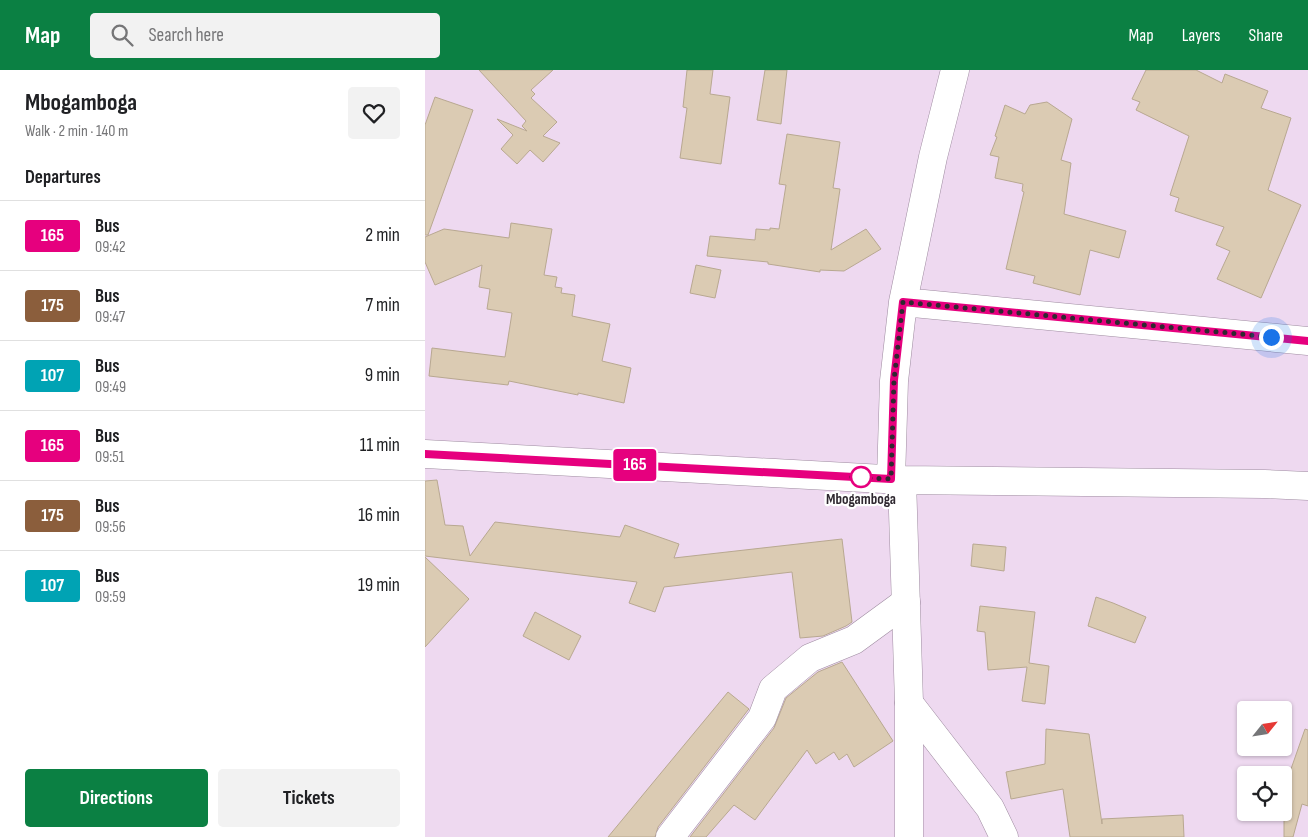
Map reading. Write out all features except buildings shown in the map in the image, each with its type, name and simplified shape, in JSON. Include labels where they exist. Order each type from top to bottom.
[{"type":"street","points":[[909,837],[909,703],[906,602],[897,479],[894,380],[903,302],[933,157],[955,70]]},
{"type":"street","points":[[903,302],[1308,341]]},
{"type":"street","points":[[425,454],[897,479],[1308,486]]},
{"type":"street","points":[[670,837],[762,718],[773,689],[810,658],[854,640],[906,602]]},
{"type":"street","points":[[909,703],[990,808],[1004,837]]},
{"type":"bus line","name":"165","points":[[425,454],[891,479],[894,380],[903,302],[1308,341]]},
{"type":"place","name":"Mbogamboga","points":[[861,477]]},
{"type":"route","points":[[861,477],[852,477],[891,479],[894,380],[903,302],[1271,337]]}]
